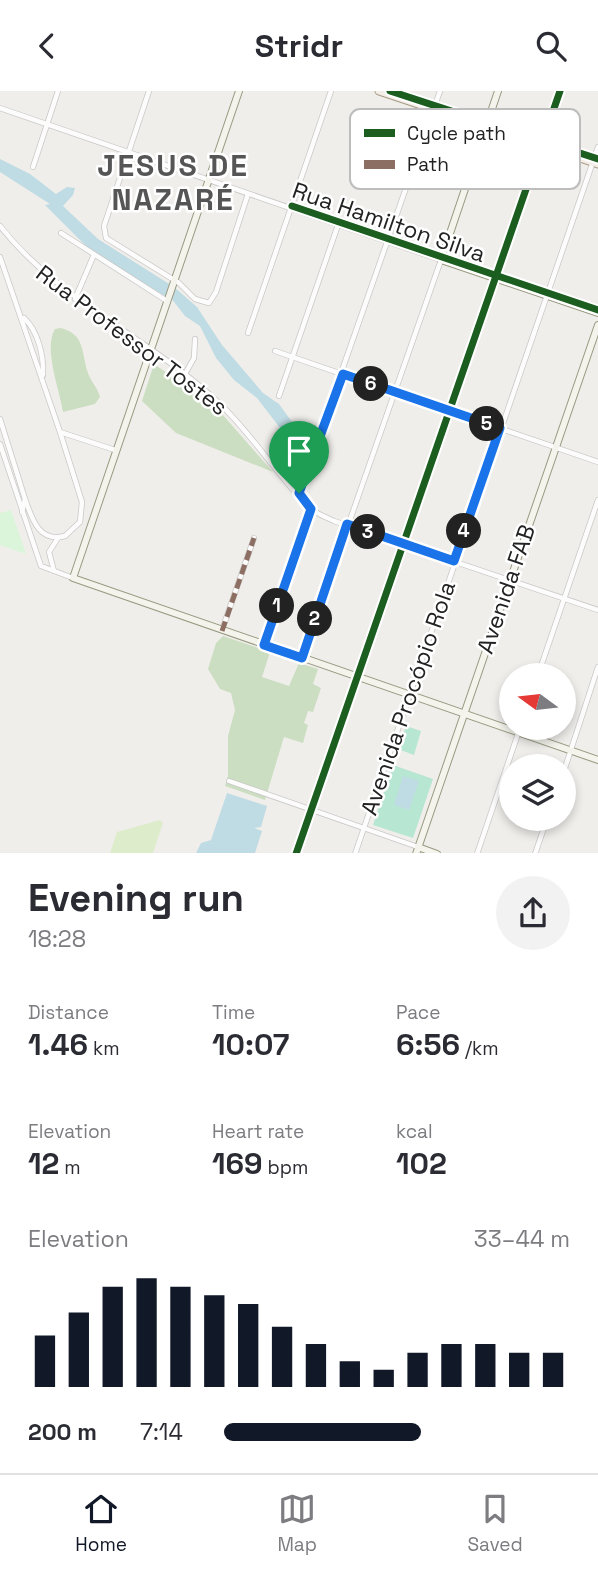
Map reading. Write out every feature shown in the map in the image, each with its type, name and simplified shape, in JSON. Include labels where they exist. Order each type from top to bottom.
[{"type":"main road","points":[[383,92],[430,109]]},
{"type":"street","points":[[33,167],[58,91]]},
{"type":"street","points":[[149,91],[103,229],[106,238],[195,299],[207,304],[214,299],[248,194]]},
{"type":"street","points":[[73,578],[239,91]]},
{"type":"street","points":[[248,333],[331,91]]},
{"type":"street","points":[[433,109],[440,91]]},
{"type":"street","points":[[492,109],[498,91]]},
{"type":"street","points":[[554,109],[560,91]]},
{"type":"street","name":"Rua Hamilton Silva","points":[[0,108],[598,313]]},
{"type":"street","name":"Avenida Procópio Rola","points":[[355,853],[500,428],[595,163],[598,147]]},
{"type":"street","points":[[299,493],[343,374],[405,189]]},
{"type":"street","points":[[302,658],[464,189]]},
{"type":"street","points":[[296,853],[526,189]]},
{"type":"street","points":[[279,396],[338,224]]},
{"type":"street","name":"Rua Professor Tostes","points":[[0,226],[27,260],[75,299],[184,374],[230,414],[311,509]]},
{"type":"street","points":[[61,233],[93,257],[167,300]]},
{"type":"street","points":[[0,257],[23,317],[83,509],[77,527],[58,537],[49,552],[55,571]]},
{"type":"street","points":[[75,299],[93,257]]},
{"type":"street","name":"Avenida FAB","points":[[417,850],[598,325]]},
{"type":"street","points":[[184,374],[194,358],[195,339]]},
{"type":"street","points":[[275,351],[598,462]]},
{"type":"street","points":[[0,419],[25,499],[38,530],[58,537]]},
{"type":"street","points":[[60,432],[116,450]]},
{"type":"street","points":[[0,444],[41,566],[222,631],[499,724]]},
{"type":"street","points":[[22,512],[25,499]]},
{"type":"street","points":[[542,663],[598,500]]},
{"type":"street","points":[[264,645],[311,509],[402,544],[598,610]]},
{"type":"street","points":[[222,631],[254,538]]},
{"type":"street","points":[[569,754],[598,667]]},
{"type":"street","points":[[477,853],[517,740]]},
{"type":"street","points":[[545,740],[598,760]]},
{"type":"street","points":[[229,781],[417,850],[437,853]]},
{"type":"street","points":[[535,853],[543,831]]},
{"type":"green space","points":[[61,328],[79,340],[88,373],[100,397],[95,404],[63,412],[51,358],[52,337],[55,329]]},
{"type":"green space","points":[[154,364],[215,406],[273,472],[176,433],[142,401]]},
{"type":"green space","points":[[11,510],[26,554],[0,545],[0,513]]},
{"type":"green space","points":[[223,636],[270,652],[262,677],[289,686],[299,663],[318,669],[313,684],[321,688],[313,712],[308,711],[304,723],[308,725],[303,743],[284,737],[265,800],[225,786],[228,776],[228,736],[235,710],[231,693],[220,689],[208,669],[216,643]]},
{"type":"green space","points":[[406,726],[421,731],[414,755],[398,749]]},
{"type":"green space","points":[[393,765],[433,779],[413,838],[373,825]]},
{"type":"green space","points":[[160,820],[163,823],[153,853],[110,853],[117,832]]},
{"type":"water","points":[[0,159],[30,174],[56,194],[67,187],[75,188],[73,195],[63,206],[98,239],[174,287],[197,307],[222,345],[263,393],[279,404],[300,433],[300,444],[314,448],[313,452],[295,449],[293,439],[280,428],[257,398],[234,380],[216,358],[200,326],[185,316],[171,298],[153,291],[92,252],[45,205],[50,204],[0,172]]},
{"type":"water","points":[[403,776],[419,781],[409,810],[394,805]]},
{"type":"water","points":[[227,793],[267,806],[261,827],[254,828],[262,831],[255,853],[196,853],[201,843],[211,840]]},
{"type":"marked path","points":[[222,631],[254,538]]},
{"type":"cycle path","points":[[390,91],[445,109]]},
{"type":"cycle path","points":[[554,109],[560,91]]},
{"type":"cycle path","points":[[580,153],[598,159]]},
{"type":"cycle path","points":[[296,853],[526,189]]},
{"type":"cycle path","points":[[292,206],[598,310]]},
{"type":"district","name":"JESUS DE NAZARÉ","points":[[173,183]]},
{"type":"route","points":[[343,374],[500,428],[454,561],[347,524],[302,658],[264,645],[311,509],[299,493],[343,374]]}]
